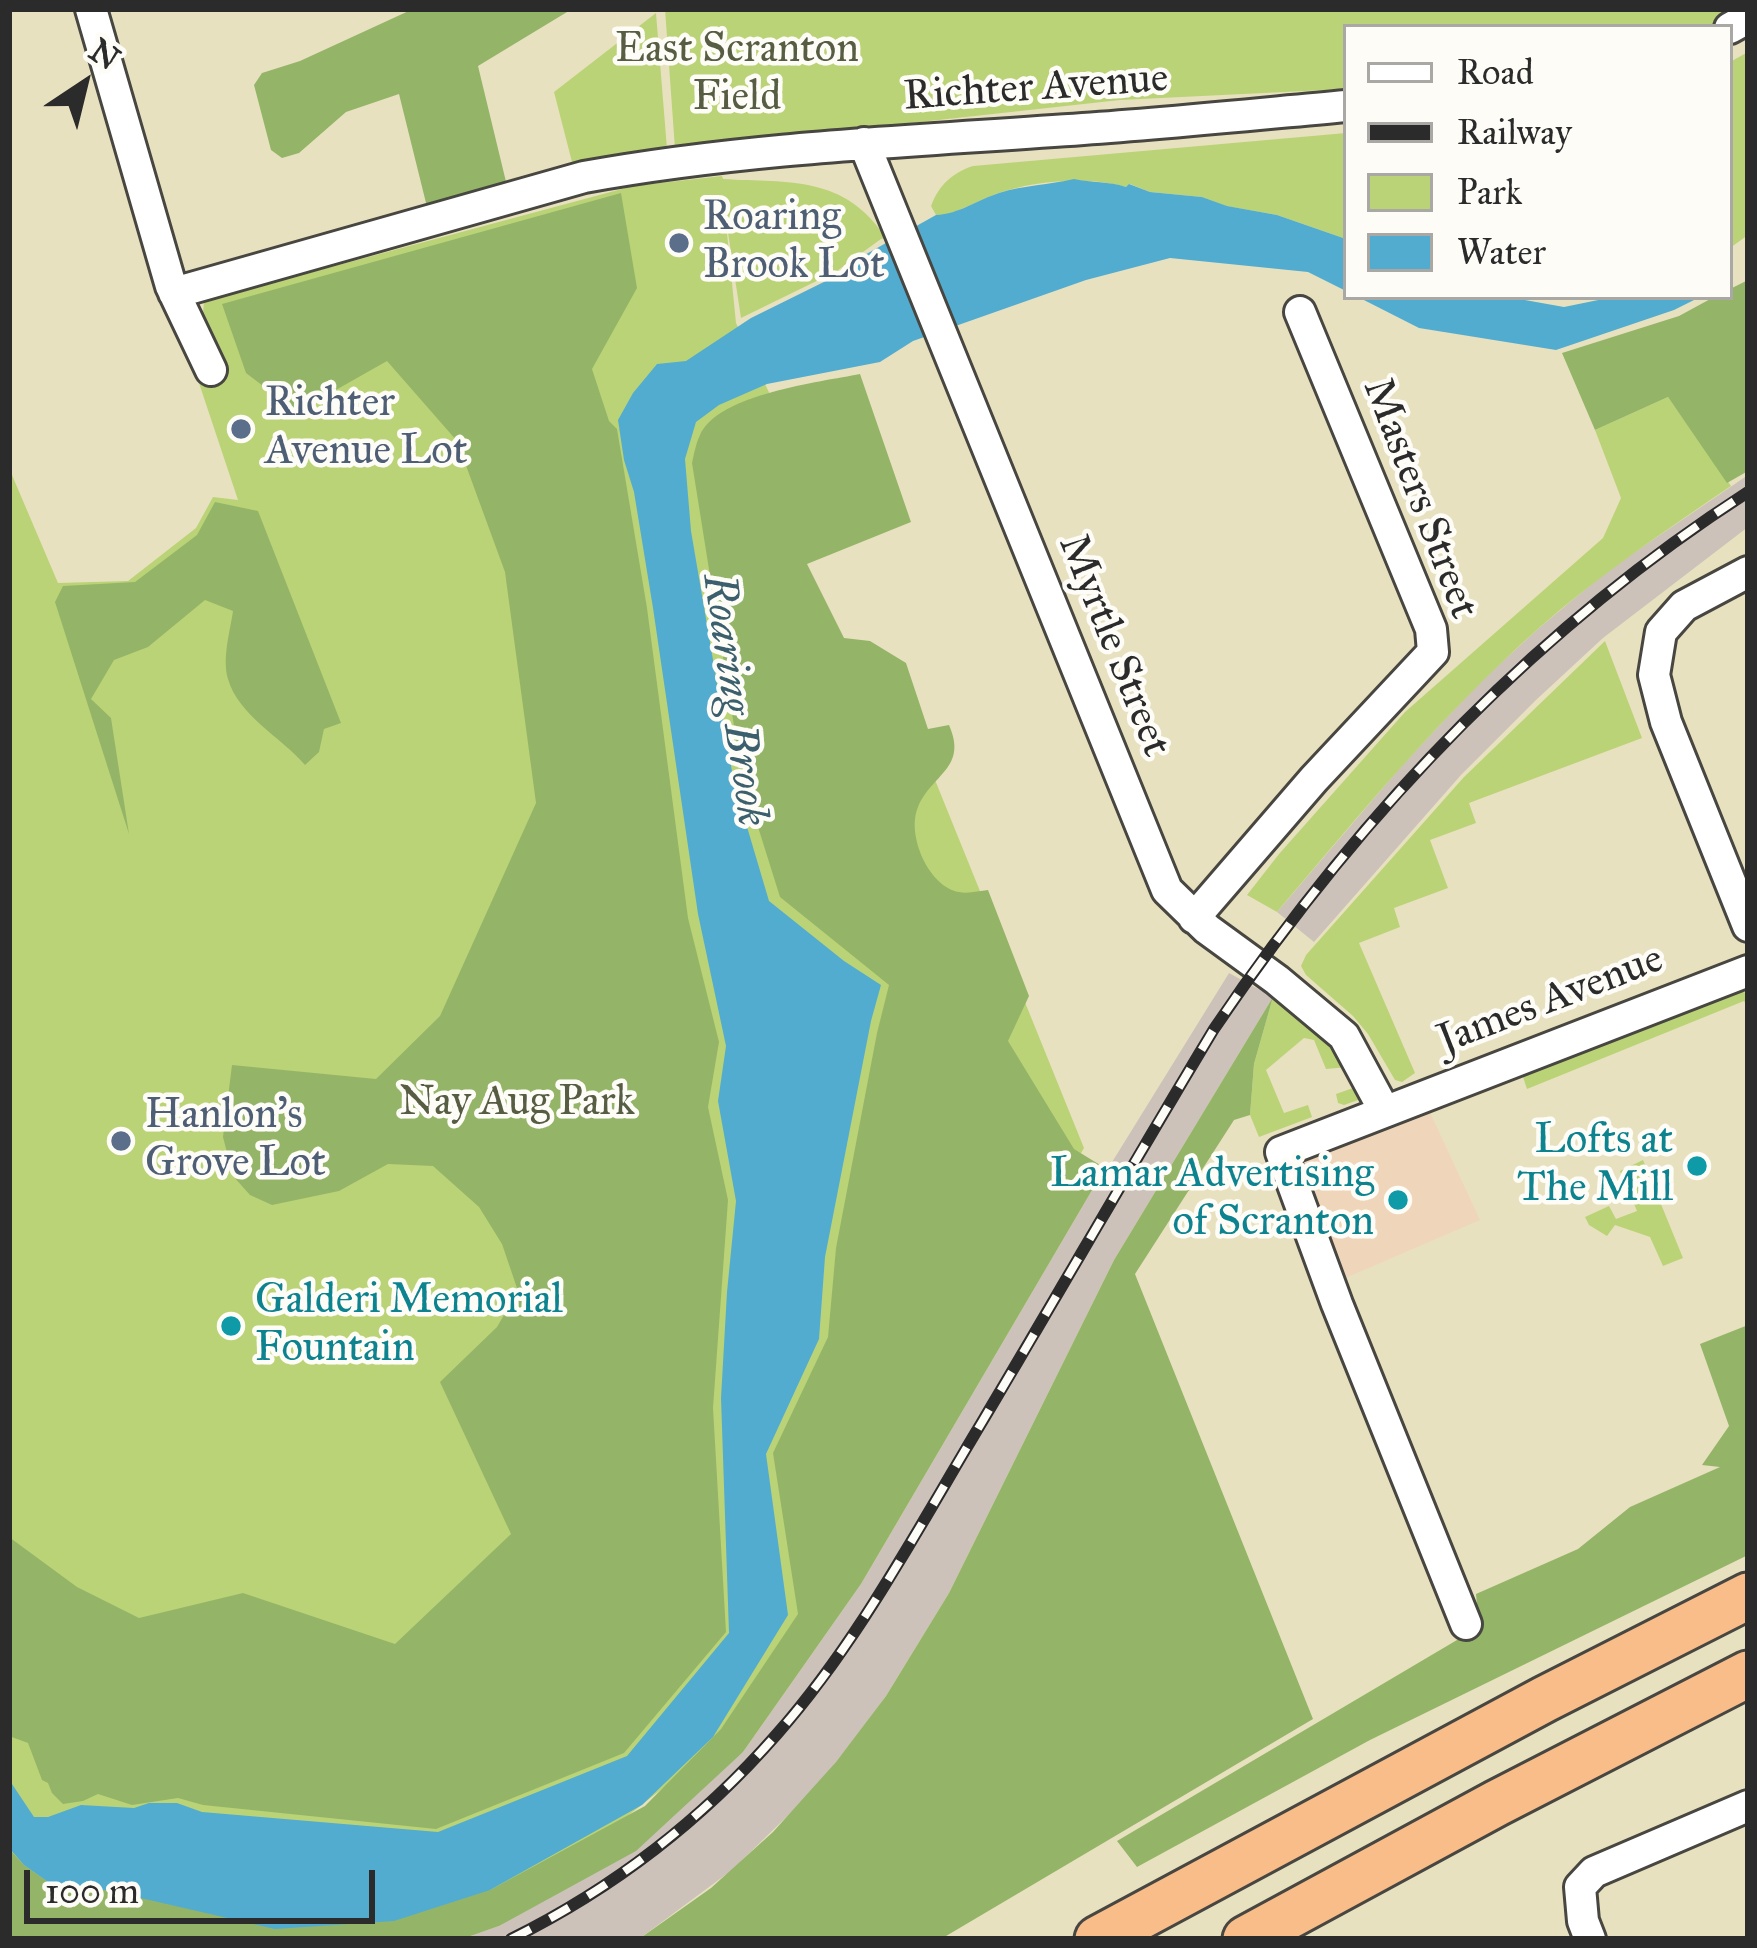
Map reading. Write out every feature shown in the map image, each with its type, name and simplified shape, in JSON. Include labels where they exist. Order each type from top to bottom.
[{"type":"highway","points":[[1098,1939],[1545,1699],[1748,1596]]},
{"type":"highway","points":[[1246,1939],[1748,1674]]},
{"type":"street","points":[[91,9],[174,293],[211,370]]},
{"type":"street","name":"Richter Avenue","points":[[174,293],[584,177],[676,162],[1343,106]]},
{"type":"street","name":"Myrtle Street","points":[[863,143],[1167,890],[1194,917],[1344,1036],[1384,1110]]},
{"type":"street","name":"Masters Street","points":[[1194,917],[1433,652],[1431,629],[1300,312]]},
{"type":"street","points":[[1748,572],[1684,606],[1661,632],[1654,675],[1666,722],[1748,926]]},
{"type":"street","name":"James Avenue","points":[[1466,1624],[1281,1152],[1748,971]]},
{"type":"street","points":[[1590,1939],[1580,1887],[1594,1872],[1748,1806]]},
{"type":"shaded area","points":[[1748,475],[1748,527],[1603,638],[1536,700],[1461,775],[1314,942],[1277,912],[1479,683],[1607,571]]},
{"type":"shaded area","points":[[1229,973],[1273,997],[1114,1260],[949,1593],[886,1696],[849,1746],[812,1792],[732,1870],[639,1939],[462,1939],[499,1926],[743,1752],[861,1584],[1105,1168]]},
{"type":"shaded area","name":"Lamar Advertising of Scranton","points":[[1422,1095],[1480,1220],[1341,1280],[1288,1155]]},
{"type":"green space","points":[[413,9],[572,9],[478,66],[508,190],[428,211],[399,94],[346,112],[299,153],[282,158],[271,150],[254,85],[262,73],[300,61]]},
{"type":"green space","name":"East Scranton Field","points":[[665,9],[1748,9],[1730,24],[1343,24],[1343,89],[1120,100],[675,149]]},
{"type":"green space","points":[[656,13],[667,149],[572,162],[554,92]]},
{"type":"green space","points":[[1748,52],[1748,235],[1733,246],[1733,60]]},
{"type":"green space","points":[[1343,133],[1343,238],[1277,215],[1202,197],[1150,192],[1130,184],[1078,181],[1027,185],[936,215],[931,206],[938,192],[973,166]]},
{"type":"green space","name":"Nay Aug Park","points":[[722,176],[814,186],[834,193],[870,218],[886,238],[837,271],[741,318],[725,213],[736,323],[834,529],[754,559],[804,680],[882,649],[1084,1148],[829,1588],[753,1696],[672,1781],[611,1829],[437,1922],[9,1939],[9,468],[58,583],[128,581],[196,528],[213,497],[238,500],[198,380],[204,301],[633,186]]},
{"type":"green space","points":[[621,193],[637,288],[592,369],[609,421],[617,429],[647,608],[688,918],[719,1042],[708,1107],[728,1200],[713,1408],[726,1632],[624,1753],[436,1829],[203,1805],[178,1798],[132,1805],[98,1794],[63,1804],[42,1780],[28,1743],[9,1736],[9,1537],[77,1587],[139,1618],[243,1593],[395,1644],[511,1534],[440,1382],[497,1327],[518,1291],[502,1244],[479,1207],[433,1166],[388,1164],[339,1191],[272,1205],[250,1195],[233,1176],[223,1137],[232,1065],[376,1079],[440,1016],[536,803],[505,572],[457,441],[387,361],[297,412],[246,373],[222,304]]},
{"type":"green space","points":[[1748,280],[1748,471],[1727,483],[1668,397],[1595,430],[1562,353],[1679,316],[1708,300],[1733,300],[1733,288]]},
{"type":"green space","points":[[860,374],[911,522],[807,564],[844,638],[870,641],[906,663],[928,729],[949,725],[954,751],[918,807],[918,845],[930,870],[948,888],[962,893],[988,890],[1029,996],[1008,1041],[1074,1149],[1105,1168],[861,1584],[743,1752],[636,1851],[499,1926],[462,1939],[9,1939],[9,1849],[58,1889],[490,1890],[645,1806],[721,1729],[798,1614],[773,1453],[828,1337],[836,1248],[889,985],[780,897],[742,776],[692,463],[700,435],[727,409],[772,392]]},
{"type":"green space","points":[[1668,397],[1731,486],[1585,590],[1503,661],[1403,766],[1277,912],[1247,895],[1405,712],[1603,538],[1621,498],[1595,430]]},
{"type":"green space","points":[[215,502],[258,511],[341,723],[324,729],[319,752],[305,765],[233,692],[226,662],[233,611],[205,600],[148,647],[114,660],[91,699],[111,718],[129,834],[55,602],[63,586],[135,582],[197,535]]},
{"type":"green space","points":[[1605,641],[1642,738],[1469,803],[1476,823],[1430,840],[1448,888],[1394,908],[1400,927],[1359,943],[1415,1073],[1402,1082],[1395,1080],[1353,1016],[1306,975],[1301,966],[1306,955],[1464,777]]},
{"type":"green space","points":[[1741,991],[1748,994],[1748,1007],[1744,1001],[1527,1089],[1522,1074]]},
{"type":"green space","points":[[1273,997],[1325,1037],[1344,1059],[1364,1089],[1358,1100],[1338,1103],[1336,1094],[1353,1088],[1348,1067],[1326,1069],[1314,1040],[1304,1038],[1266,1070],[1284,1113],[1308,1105],[1312,1117],[1259,1137],[1250,1115],[1254,1064]]},
{"type":"green space","points":[[1273,997],[1254,1064],[1250,1115],[1234,1120],[1135,1274],[1313,1719],[941,1939],[639,1939],[711,1888],[773,1832],[836,1762],[886,1696],[949,1593],[1114,1260]]},
{"type":"green space","points":[[1643,1160],[1683,1258],[1663,1266],[1650,1237],[1615,1225],[1607,1236],[1585,1217],[1609,1206],[1616,1219],[1637,1211],[1620,1171]]},
{"type":"green space","points":[[1748,1325],[1748,1555],[1370,1740],[1137,1867],[1117,1841],[1479,1627],[1476,1594],[1578,1549],[1630,1507],[1720,1467],[1702,1465],[1729,1426],[1700,1344]]},
{"type":"water","points":[[1074,179],[1129,184],[1277,215],[1343,238],[1343,290],[1308,272],[1170,258],[1086,280],[913,341],[880,362],[767,384],[719,405],[696,422],[685,459],[691,531],[734,783],[769,901],[881,985],[825,1257],[819,1339],[766,1454],[788,1615],[713,1737],[642,1805],[490,1890],[394,1921],[275,1929],[106,1890],[58,1889],[9,1848],[9,1769],[10,1781],[34,1817],[81,1805],[134,1808],[177,1803],[202,1812],[438,1832],[627,1756],[729,1633],[721,1398],[736,1201],[718,1101],[726,1046],[698,914],[653,608],[618,420],[657,364],[686,361],[751,318],[838,275],[936,215],[1008,190]]},
{"type":"water","points":[[1364,300],[1525,300],[1564,307],[1598,300],[1694,300],[1556,350],[1419,328]]},
{"type":"railway","points":[[511,1939],[585,1898],[654,1850],[718,1795],[807,1698],[886,1583],[1214,1029],[1327,876],[1389,803],[1522,667],[1669,546],[1748,492]]},
{"type":"place","name":"Roaring Brook Lot","points":[[679,243]]},
{"type":"place","name":"Richter Avenue Lot","points":[[241,429]]},
{"type":"place","name":"Hanlon's Grove Lot","points":[[121,1141]]},
{"type":"place","name":"Lofts at The Mill","points":[[1697,1166]]},
{"type":"place","name":"Lamar Advertising of Scranton","points":[[1398,1200]]},
{"type":"place","name":"Galderi Memorial Fountain","points":[[231,1326]]},
{"type":"water label","name":"Roaring Brook","points":[[733,700]]}]
